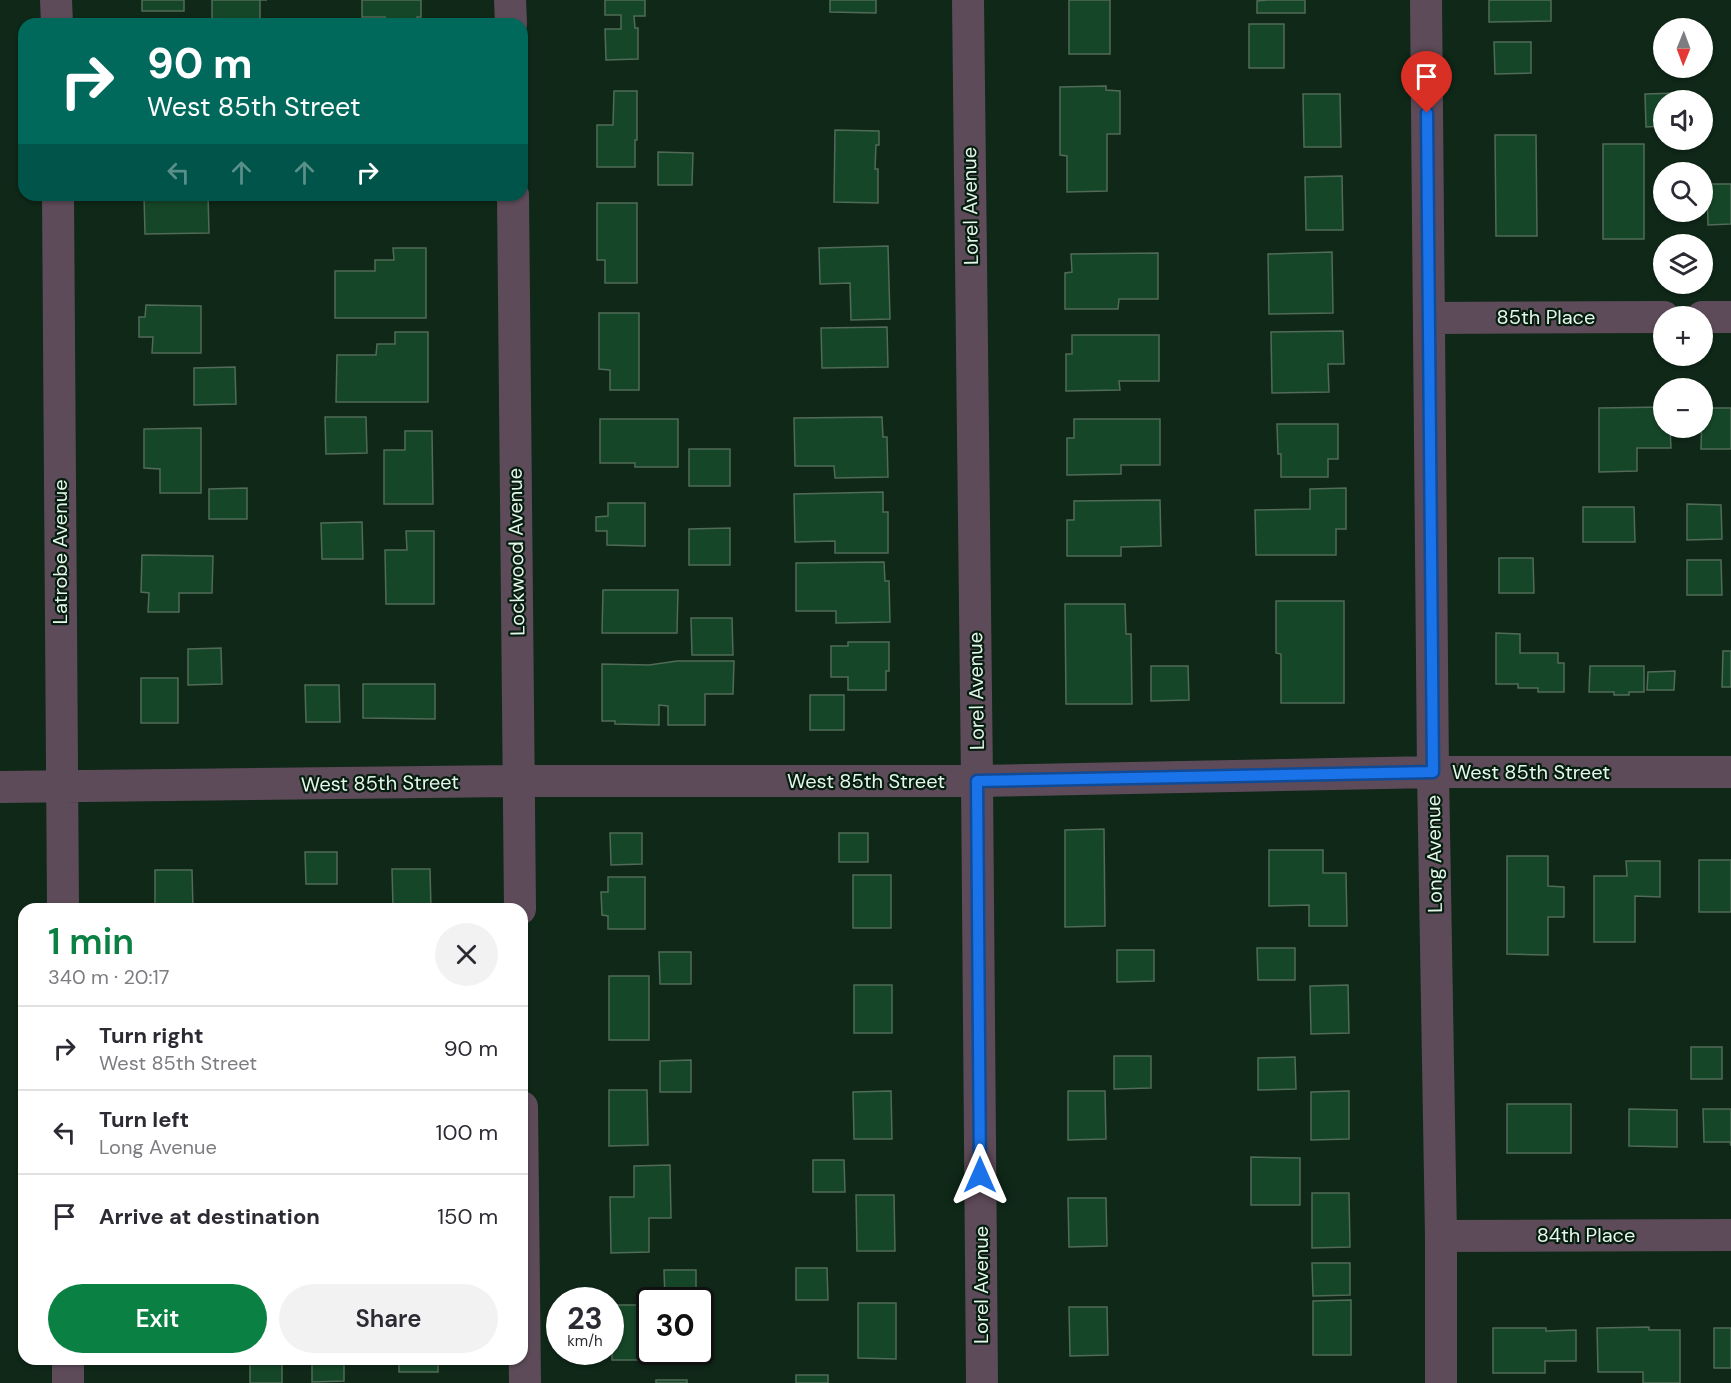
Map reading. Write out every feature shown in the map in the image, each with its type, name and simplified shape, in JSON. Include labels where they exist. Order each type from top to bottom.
[{"type":"street","points":[[56,0],[57,18]]},
{"type":"street","points":[[510,0],[511,18]]},
{"type":"street","name":"Lorel Avenue","points":[[968,0],[982,1383]]},
{"type":"street","name":"Long Avenue","points":[[1426,0],[1441,1383]]},
{"type":"street","name":"Latrobe Avenue","points":[[58,201],[63,903]]},
{"type":"street","name":"Lockwood Avenue","points":[[513,201],[520,903]]},
{"type":"street","name":"85th Place","points":[[1429,318],[1653,317]]},
{"type":"street","points":[[1713,317],[1731,317]]},
{"type":"street","name":"West 85th Street","points":[[0,787],[519,781],[977,781],[1433,772],[1731,772]]},
{"type":"street","name":"84th Place","points":[[1441,1236],[1731,1235]]},
{"type":"street","points":[[68,1365],[68,1383]]},
{"type":"street","points":[[525,1365],[525,1383]]},
{"type":"building","points":[[142,0],[184,0],[184,11],[142,11]]},
{"type":"building","points":[[212,0],[260,0],[260,18],[212,18]]},
{"type":"building","points":[[362,0],[421,0],[421,17],[362,17]]},
{"type":"building","points":[[605,0],[645,0],[645,16],[634,16],[635,28],[638,28],[638,59],[606,60],[605,29],[621,29],[621,15],[605,15]]},
{"type":"building","points":[[830,0],[876,0],[876,13],[830,12]]},
{"type":"building","points":[[1069,0],[1110,0],[1110,54],[1069,54]]},
{"type":"building","points":[[1305,0],[1305,13],[1257,13],[1257,1]]},
{"type":"building","points":[[1489,0],[1551,0],[1551,21],[1489,22]]},
{"type":"building","points":[[1249,24],[1284,24],[1284,68],[1249,68]]},
{"type":"building","points":[[1494,42],[1531,42],[1531,73],[1495,74]]},
{"type":"building","points":[[1106,86],[1106,90],[1120,91],[1120,134],[1107,134],[1107,191],[1067,192],[1067,156],[1060,155],[1060,87]]},
{"type":"building","points":[[614,91],[637,91],[635,167],[597,167],[597,125],[613,125]]},
{"type":"building","points":[[1303,94],[1340,94],[1341,147],[1304,147]]},
{"type":"building","points":[[1645,94],[1653,94],[1653,127],[1646,127]]},
{"type":"building","points":[[835,130],[879,131],[875,169],[878,169],[878,203],[834,202]]},
{"type":"building","points":[[1495,135],[1536,135],[1537,236],[1496,236]]},
{"type":"building","points":[[1603,144],[1644,144],[1644,239],[1603,239]]},
{"type":"building","points":[[658,152],[693,153],[692,185],[658,185]]},
{"type":"building","points":[[1342,176],[1343,230],[1306,230],[1305,177]]},
{"type":"building","points":[[1713,184],[1731,184],[1731,224],[1708,225],[1708,222],[1713,222]]},
{"type":"building","points":[[144,201],[208,201],[209,233],[145,234]]},
{"type":"building","points":[[597,203],[637,203],[637,283],[605,283],[605,260],[597,260]]},
{"type":"building","points":[[888,246],[890,319],[851,320],[850,283],[820,284],[819,248]]},
{"type":"building","points":[[393,248],[426,248],[426,318],[335,318],[335,271],[375,271],[375,260],[394,260]]},
{"type":"building","points":[[1332,252],[1333,313],[1269,314],[1268,254]]},
{"type":"building","points":[[1158,253],[1158,299],[1119,299],[1118,309],[1065,309],[1065,273],[1072,272],[1071,254]]},
{"type":"building","points":[[146,305],[201,306],[201,353],[152,353],[153,337],[139,337],[139,317],[145,317]]},
{"type":"building","points":[[599,313],[639,313],[639,390],[610,390],[610,370],[599,369]]},
{"type":"building","points":[[887,327],[888,367],[822,368],[821,328]]},
{"type":"building","points":[[1343,331],[1344,364],[1328,364],[1329,392],[1272,393],[1271,332]]},
{"type":"building","points":[[395,332],[428,332],[428,402],[336,402],[337,355],[376,355],[377,344],[395,344]]},
{"type":"building","points":[[1072,335],[1159,335],[1159,381],[1119,381],[1120,390],[1066,391],[1066,354],[1072,354]]},
{"type":"building","points":[[235,367],[236,404],[194,405],[194,368]]},
{"type":"building","points":[[1653,407],[1653,438],[1670,438],[1671,448],[1637,448],[1637,471],[1599,472],[1599,408]]},
{"type":"building","points":[[1713,408],[1731,408],[1731,449],[1701,449],[1701,438],[1713,438]]},
{"type":"building","points":[[325,417],[366,417],[367,453],[326,454]]},
{"type":"building","points":[[882,417],[883,437],[887,437],[888,477],[835,478],[834,466],[795,466],[794,418]]},
{"type":"building","points":[[600,419],[678,419],[678,467],[635,467],[635,463],[600,463]]},
{"type":"building","points":[[1074,419],[1160,419],[1160,465],[1121,465],[1121,474],[1067,475],[1067,438],[1074,438]]},
{"type":"building","points":[[1277,424],[1338,424],[1338,459],[1328,459],[1328,477],[1281,477]]},
{"type":"building","points":[[201,428],[201,493],[160,493],[160,469],[144,468],[144,429]]},
{"type":"building","points":[[405,431],[432,431],[433,504],[384,504],[384,450],[405,450]]},
{"type":"building","points":[[689,449],[730,449],[730,486],[689,486]]},
{"type":"building","points":[[247,488],[247,519],[209,519],[209,489]]},
{"type":"building","points":[[1346,488],[1346,529],[1336,529],[1336,555],[1256,555],[1255,510],[1310,509],[1310,489]]},
{"type":"building","points":[[883,492],[883,512],[888,512],[888,553],[835,553],[835,541],[795,542],[794,494]]},
{"type":"building","points":[[1160,500],[1161,546],[1121,547],[1121,556],[1067,556],[1067,520],[1074,520],[1074,501]]},
{"type":"building","points":[[608,503],[645,503],[645,546],[607,545],[607,531],[596,531],[596,517],[608,516]]},
{"type":"building","points":[[1687,504],[1721,505],[1722,539],[1687,540]]},
{"type":"building","points":[[1583,507],[1634,507],[1635,542],[1583,542]]},
{"type":"building","points":[[362,522],[363,559],[322,559],[321,523]]},
{"type":"building","points":[[730,528],[730,565],[689,565],[689,529]]},
{"type":"building","points":[[406,531],[434,531],[434,604],[386,604],[385,550],[407,550]]},
{"type":"building","points":[[142,555],[213,556],[212,593],[179,593],[179,612],[148,612],[149,593],[141,592]]},
{"type":"building","points":[[1499,558],[1533,558],[1534,593],[1499,593]]},
{"type":"building","points":[[1687,560],[1721,560],[1722,595],[1687,595]]},
{"type":"building","points":[[884,562],[885,581],[889,581],[890,622],[836,623],[836,611],[796,611],[796,563]]},
{"type":"building","points":[[603,590],[678,590],[677,633],[602,633]]},
{"type":"building","points":[[1276,601],[1344,601],[1344,703],[1281,703],[1281,654],[1276,653]]},
{"type":"building","points":[[1065,604],[1125,604],[1126,634],[1131,634],[1132,704],[1066,704]]},
{"type":"building","points":[[691,618],[732,618],[733,655],[692,655]]},
{"type":"building","points":[[1496,633],[1520,634],[1520,653],[1558,653],[1558,663],[1564,663],[1564,692],[1538,692],[1538,688],[1518,688],[1518,684],[1496,684]]},
{"type":"building","points":[[848,642],[889,642],[889,671],[886,671],[886,690],[848,690],[848,677],[831,677],[831,646],[848,646]]},
{"type":"building","points":[[221,648],[222,684],[188,685],[188,649]]},
{"type":"building","points":[[1723,651],[1731,651],[1731,687],[1722,687]]},
{"type":"building","points":[[677,661],[734,661],[733,694],[705,694],[705,725],[668,725],[668,706],[659,705],[659,725],[615,724],[615,721],[602,721],[602,664],[649,665]]},
{"type":"building","points":[[1151,666],[1188,666],[1189,700],[1151,701]]},
{"type":"building","points":[[1590,666],[1644,666],[1644,692],[1614,695],[1614,692],[1589,692]]},
{"type":"building","points":[[1675,671],[1674,690],[1647,690],[1648,672]]},
{"type":"building","points":[[141,678],[178,678],[178,723],[141,723]]},
{"type":"building","points":[[363,684],[435,684],[435,719],[363,718]]},
{"type":"building","points":[[305,685],[339,685],[340,722],[306,722]]},
{"type":"building","points":[[810,695],[844,695],[844,730],[810,730]]},
{"type":"building","points":[[1104,829],[1105,926],[1065,927],[1065,830]]},
{"type":"building","points":[[610,833],[642,833],[642,864],[611,865]]},
{"type":"building","points":[[839,833],[868,833],[868,862],[839,862]]},
{"type":"building","points":[[1269,850],[1323,850],[1323,873],[1346,873],[1347,926],[1309,926],[1309,905],[1269,906]]},
{"type":"building","points":[[305,852],[337,852],[337,884],[306,884]]},
{"type":"building","points":[[1507,856],[1548,856],[1548,886],[1564,887],[1564,917],[1548,917],[1548,955],[1507,954]]},
{"type":"building","points":[[1699,860],[1731,860],[1731,912],[1699,912]]},
{"type":"building","points":[[1626,861],[1660,861],[1660,897],[1635,896],[1635,942],[1594,942],[1594,876],[1627,876]]},
{"type":"building","points":[[392,869],[430,869],[431,903],[393,903]]},
{"type":"building","points":[[155,870],[192,870],[193,903],[155,903]]},
{"type":"building","points":[[853,875],[891,875],[891,928],[853,928]]},
{"type":"building","points":[[608,877],[645,877],[645,929],[608,929],[608,916],[602,915],[601,892],[608,892]]},
{"type":"building","points":[[1257,948],[1295,948],[1295,980],[1258,980]]},
{"type":"building","points":[[1117,950],[1154,950],[1154,981],[1117,982]]},
{"type":"building","points":[[659,952],[691,952],[691,984],[660,984]]},
{"type":"building","points":[[609,976],[649,976],[649,1040],[609,1040]]},
{"type":"building","points":[[854,985],[892,985],[892,1033],[854,1033]]},
{"type":"building","points":[[1348,985],[1349,1033],[1311,1034],[1310,986]]},
{"type":"building","points":[[1691,1047],[1722,1047],[1722,1079],[1691,1079]]},
{"type":"building","points":[[1114,1056],[1151,1056],[1151,1088],[1114,1089]]},
{"type":"building","points":[[1295,1057],[1296,1089],[1258,1090],[1258,1058]]},
{"type":"building","points":[[691,1060],[691,1092],[660,1092],[660,1061]]},
{"type":"building","points":[[609,1090],[647,1090],[648,1145],[609,1146]]},
{"type":"building","points":[[891,1091],[892,1139],[854,1139],[853,1092]]},
{"type":"building","points":[[1068,1091],[1105,1091],[1106,1139],[1068,1140]]},
{"type":"building","points":[[1349,1091],[1349,1139],[1311,1140],[1311,1092]]},
{"type":"building","points":[[1507,1104],[1571,1104],[1571,1153],[1507,1153]]},
{"type":"building","points":[[1629,1109],[1677,1110],[1677,1147],[1629,1146]]},
{"type":"building","points":[[1703,1109],[1731,1109],[1731,1146],[1730,1142],[1704,1142]]},
{"type":"building","points":[[1251,1157],[1300,1158],[1300,1205],[1251,1205]]},
{"type":"building","points":[[813,1160],[844,1160],[845,1192],[813,1192]]},
{"type":"building","points":[[670,1165],[671,1218],[649,1218],[649,1252],[611,1253],[610,1197],[634,1197],[634,1166]]},
{"type":"building","points":[[1312,1193],[1349,1193],[1350,1247],[1312,1248]]},
{"type":"building","points":[[856,1195],[894,1195],[895,1251],[857,1251]]},
{"type":"building","points":[[1068,1198],[1106,1198],[1107,1246],[1069,1247]]},
{"type":"building","points":[[1312,1263],[1350,1263],[1350,1295],[1313,1296]]},
{"type":"building","points":[[796,1268],[827,1268],[828,1300],[796,1300]]},
{"type":"building","points":[[664,1270],[696,1270],[696,1287],[665,1287]]},
{"type":"building","points":[[1351,1300],[1351,1355],[1313,1355],[1313,1301]]},
{"type":"building","points":[[858,1303],[896,1303],[896,1359],[858,1358]]},
{"type":"building","points":[[624,1305],[636,1305],[636,1360],[624,1360]]},
{"type":"building","points":[[1069,1307],[1107,1307],[1108,1355],[1070,1356]]},
{"type":"building","points":[[1649,1327],[1649,1330],[1680,1330],[1680,1383],[1643,1383],[1643,1372],[1598,1372],[1597,1328]]},
{"type":"building","points":[[1493,1328],[1576,1330],[1576,1361],[1545,1361],[1545,1373],[1493,1373]]},
{"type":"building","points":[[1714,1328],[1731,1328],[1731,1368],[1714,1368]]},
{"type":"building","points":[[250,1365],[282,1365],[282,1383],[250,1383]]},
{"type":"building","points":[[312,1365],[344,1365],[344,1381],[312,1382]]},
{"type":"building","points":[[399,1365],[438,1365],[438,1372],[399,1372]]},
{"type":"building","points":[[796,1375],[828,1375],[828,1383],[796,1383]]},
{"type":"building","points":[[656,1380],[687,1380],[687,1383],[656,1383]]},
{"type":"route","points":[[980,1175],[977,781],[1433,772],[1427,113]]}]
